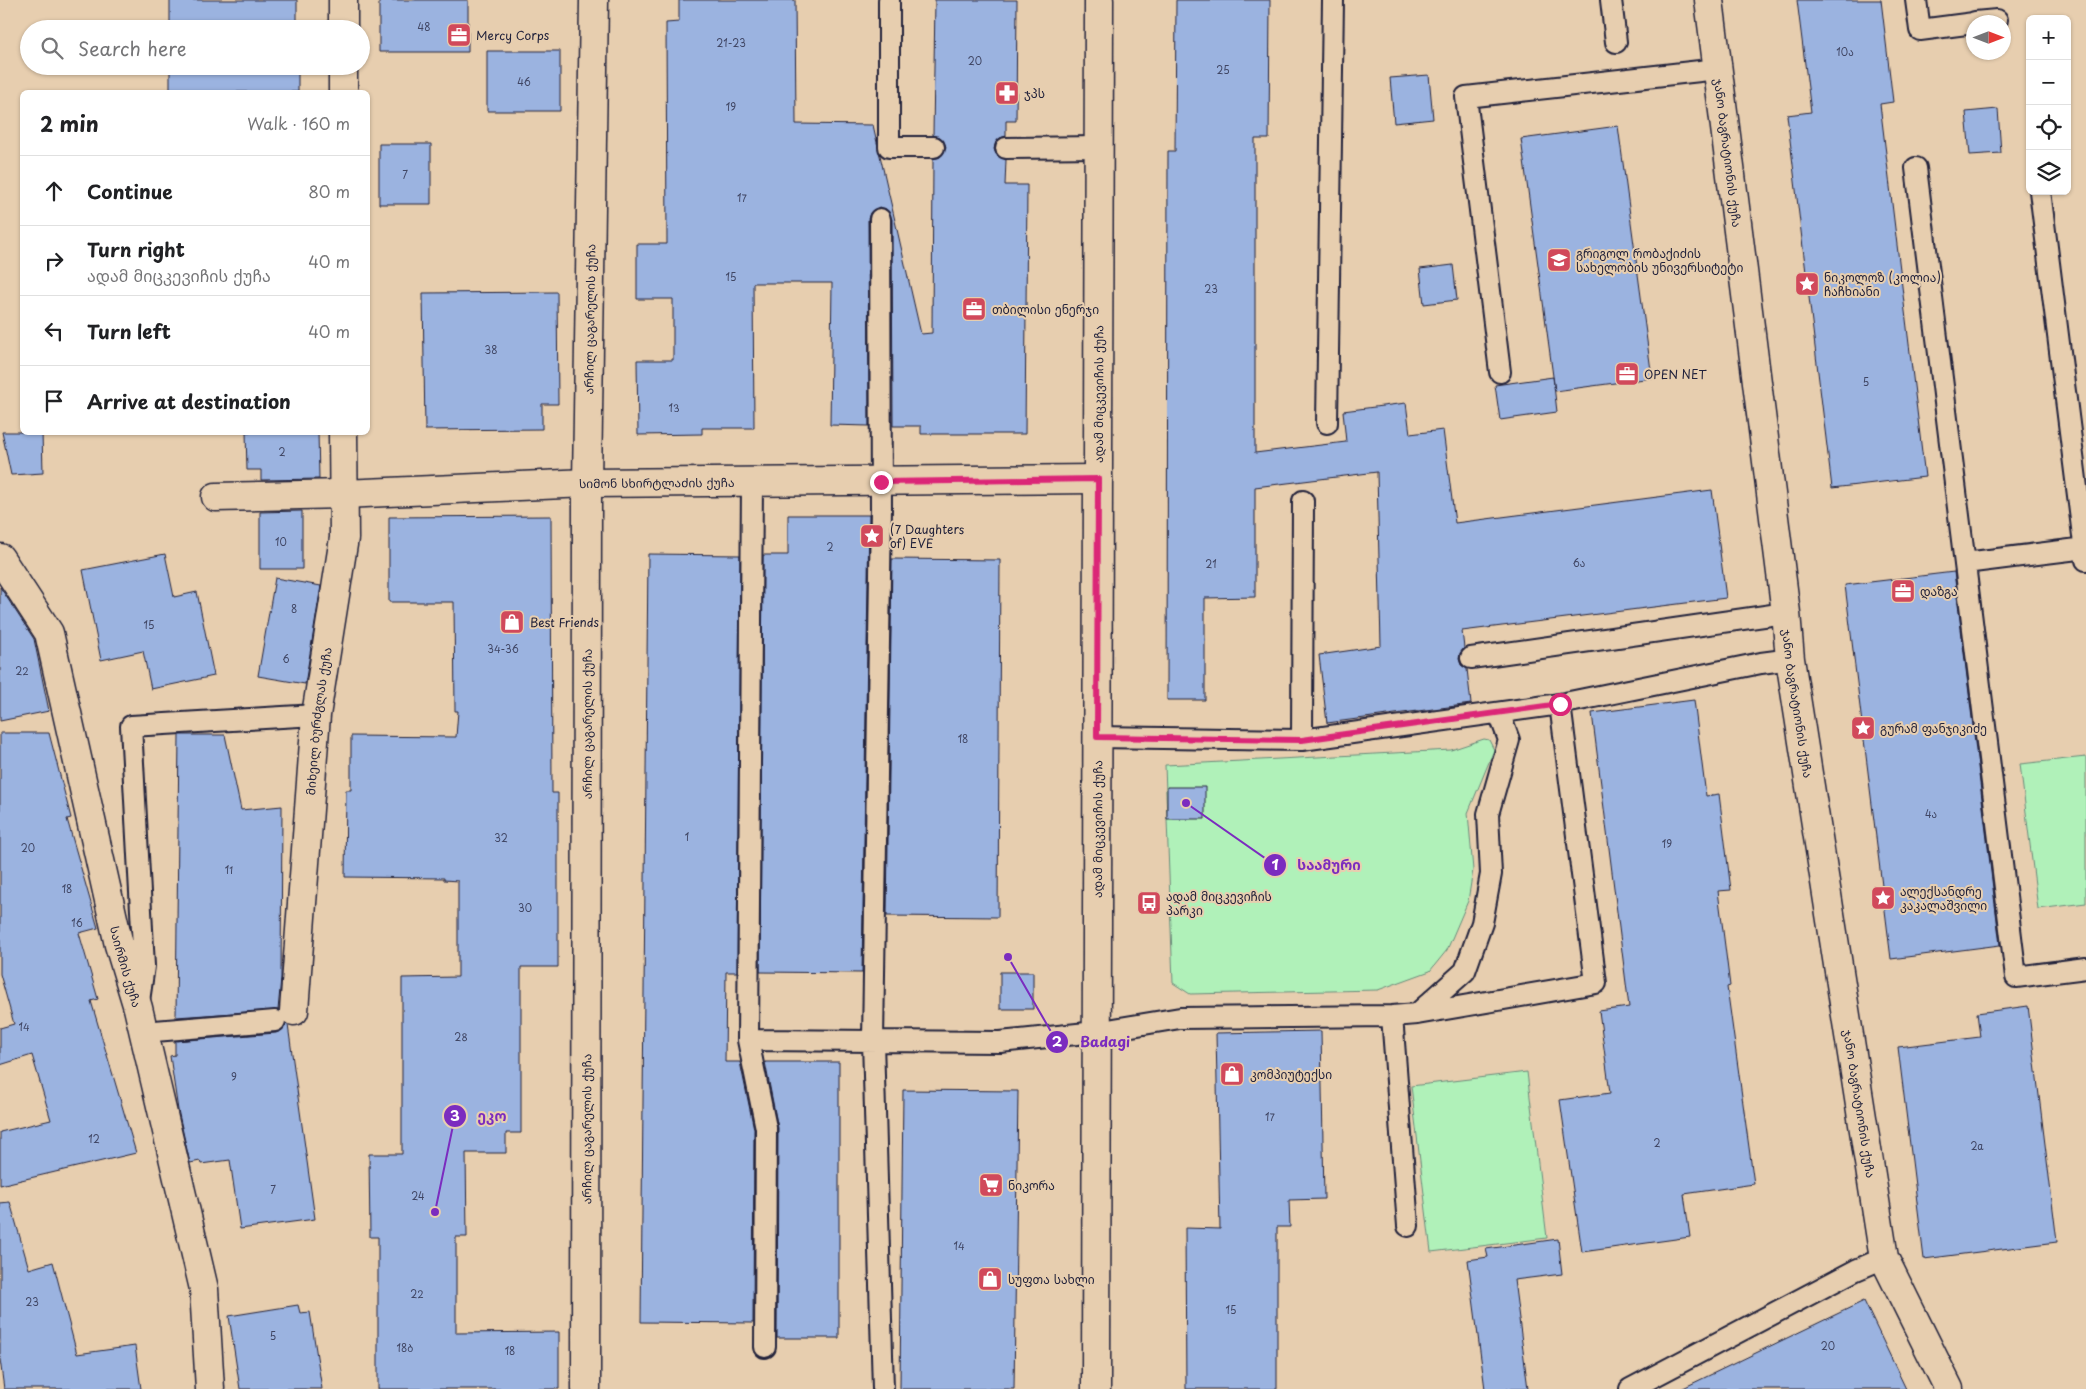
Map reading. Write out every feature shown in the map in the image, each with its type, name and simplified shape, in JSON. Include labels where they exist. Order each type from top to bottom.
[{"type":"street","points":[[343,0],[343,20]]},
{"type":"street","name":"არჩილ ცაგარელის ქუჩა","points":[[586,1389],[588,483],[594,0]]},
{"type":"street","name":"ადამ მიცკევიჩის ქუჩა","points":[[1096,1389],[1100,0]]},
{"type":"street","name":"ჯანო ბაგრატიონის ქუჩა","points":[[1709,0],[1786,612],[1790,659],[1884,1258],[1949,1389]]},
{"type":"street","points":[[343,75],[343,90]]},
{"type":"street","name":"მიხეილ ბურძგლას ქუჩა","points":[[285,1016],[316,715],[344,538],[343,435]]},
{"type":"street","name":"სიმონ სხირტლაძის ქუჩა","points":[[216,496],[344,494],[588,483],[1098,479]]},
{"type":"street","name":"საირმის ქუჩა","points":[[0,558],[49,633],[119,945],[141,1020],[204,1289],[210,1389]]},
{"type":"lane","points":[[889,0],[889,147],[934,147]]},
{"type":"lane","points":[[1327,423],[1333,0]]},
{"type":"lane","points":[[1611,0],[1616,42]]},
{"type":"lane","points":[[1916,0],[1920,30],[1966,24]]},
{"type":"lane","points":[[1500,372],[1466,96],[1718,69]]},
{"type":"lane","points":[[1006,148],[1099,147]]},
{"type":"lane","points":[[1916,168],[2016,977],[2086,968]]},
{"type":"lane","points":[[1965,563],[2086,552],[2041,195]]},
{"type":"lane","points":[[880,219],[881,482],[873,1041],[883,1389]]},
{"type":"lane","points":[[752,482],[748,1040],[766,1128],[764,1347]]},
{"type":"lane","points":[[1302,740],[1303,501]]},
{"type":"lane","points":[[1471,658],[1786,612]]},
{"type":"lane","points":[[1097,737],[1302,740],[1560,704],[1761,663],[1790,659]]},
{"type":"lane","points":[[748,1040],[1000,1042],[1096,1032],[1180,1018],[1392,1016],[1418,1014],[1596,983],[1560,704]]},
{"type":"lane","points":[[1418,1014],[1465,971],[1482,923],[1491,874],[1488,814],[1509,740],[1499,713]]},
{"type":"lane","points":[[285,1016],[141,1020],[144,966],[131,726],[316,715]]},
{"type":"lane","points":[[1392,1016],[1408,1226]]},
{"type":"lane","points":[[1630,1389],[1856,1270],[1884,1258]]},
{"type":"green space","points":[[1484,739],[1489,740],[1494,750],[1468,813],[1473,870],[1468,901],[1447,950],[1430,971],[1378,990],[1190,994],[1173,983],[1165,765],[1451,750]]},
{"type":"green space","points":[[2086,757],[2086,903],[2038,909],[2020,764]]},
{"type":"green space","points":[[1527,1072],[1547,1238],[1431,1252],[1411,1086]]},
{"type":"building","points":[[170,0],[297,0],[297,20],[170,20]]},
{"type":"building","points":[[379,0],[468,0],[468,52],[379,52]]},
{"type":"building","points":[[679,0],[795,0],[796,124],[873,125],[921,334],[932,333],[933,159],[940,157],[946,147],[940,137],[933,135],[935,0],[1017,0],[1016,121],[1006,121],[1006,136],[996,142],[994,149],[996,154],[1006,160],[1005,185],[1027,185],[1025,434],[921,434],[921,426],[893,426],[892,219],[886,209],[879,207],[870,213],[868,219],[869,426],[830,425],[832,283],[753,283],[754,428],[702,428],[702,434],[638,435],[637,360],[673,360],[673,299],[637,299],[637,244],[667,244],[666,23],[679,22]]},
{"type":"building","points":[[1176,0],[1270,0],[1269,139],[1255,139],[1255,453],[1346,442],[1343,411],[1406,403],[1410,434],[1443,430],[1455,523],[1712,490],[1726,598],[1462,631],[1464,648],[1460,653],[1459,659],[1461,665],[1467,669],[1471,704],[1327,723],[1319,655],[1381,646],[1377,472],[1255,487],[1255,597],[1205,598],[1205,700],[1167,700],[1168,151],[1175,151]]},
{"type":"building","points":[[1797,0],[1881,0],[1893,102],[1880,104],[1925,477],[1832,488],[1787,115],[1811,112]]},
{"type":"building","points":[[487,51],[560,51],[560,111],[487,111]]},
{"type":"building","points":[[170,75],[298,75],[298,90],[170,90]]},
{"type":"building","points":[[1429,75],[1433,119],[1394,123],[1390,78]]},
{"type":"building","points":[[1998,109],[2001,153],[1970,155],[1966,112]]},
{"type":"building","points":[[1618,126],[1652,378],[1555,391],[1521,139]]},
{"type":"building","points":[[379,144],[431,144],[431,204],[379,204]]},
{"type":"building","points":[[1453,265],[1457,300],[1424,304],[1420,269]]},
{"type":"building","points":[[557,292],[558,404],[542,404],[542,429],[425,430],[423,293]]},
{"type":"building","points":[[1553,377],[1557,412],[1500,420],[1495,385]]},
{"type":"building","points":[[2,432],[20,432],[20,435],[42,435],[43,473],[11,475]]},
{"type":"building","points":[[246,435],[318,435],[319,479],[261,480],[261,470],[247,470]]},
{"type":"building","points":[[302,511],[302,569],[260,569],[260,512]]},
{"type":"building","points":[[788,515],[869,515],[862,973],[760,972],[763,555],[788,555]]},
{"type":"building","points":[[551,516],[552,793],[558,793],[558,967],[521,967],[521,1133],[506,1133],[506,1153],[466,1153],[467,1237],[456,1237],[456,1333],[559,1332],[559,1389],[378,1389],[378,1237],[370,1237],[369,1154],[402,1154],[402,978],[458,977],[458,881],[444,880],[444,878],[345,877],[346,790],[351,790],[351,736],[456,737],[458,711],[455,711],[454,602],[389,602],[389,517]]},
{"type":"building","points":[[165,554],[174,597],[197,592],[214,676],[151,689],[143,651],[101,660],[83,570]]},
{"type":"building","points":[[648,554],[740,555],[737,972],[726,972],[725,1062],[740,1062],[754,1129],[753,1323],[641,1322]]},
{"type":"building","points":[[892,559],[1000,560],[998,917],[887,916]]},
{"type":"building","points":[[1954,572],[2000,945],[1891,959],[1845,585]]},
{"type":"building","points":[[275,578],[321,586],[305,684],[258,676]]},
{"type":"building","points":[[0,587],[34,639],[49,711],[0,721]]},
{"type":"building","points":[[1694,700],[1706,796],[1719,794],[1731,890],[1718,891],[1730,986],[1727,987],[1754,1184],[1684,1194],[1690,1237],[1582,1252],[1560,1100],[1610,1093],[1599,1011],[1629,1007],[1592,713]]},
{"type":"building","points":[[0,733],[49,733],[71,818],[67,819],[98,928],[79,933],[98,999],[91,1001],[136,1153],[0,1185],[0,1132],[51,1120],[32,1055],[0,1065],[0,1028],[14,1024],[0,974]]},
{"type":"building","points":[[179,735],[225,735],[241,810],[282,806],[281,978],[278,1010],[176,1017]]},
{"type":"building","points":[[1167,787],[1205,787],[1205,819],[1167,819]]},
{"type":"building","points":[[1000,972],[1033,972],[1033,1009],[1000,1009]]},
{"type":"building","points":[[2028,1006],[2057,1242],[1924,1259],[1898,1047],[1980,1037],[1977,1013]]},
{"type":"building","points":[[286,1024],[288,1025],[315,1219],[240,1229],[230,1160],[201,1164],[200,1161],[190,1163],[178,1110],[170,1056],[175,1055],[175,1041],[276,1033],[282,1030]]},
{"type":"building","points":[[1321,1031],[1324,1199],[1289,1200],[1290,1227],[1277,1227],[1277,1389],[1186,1389],[1185,1228],[1220,1229],[1216,1033]]},
{"type":"building","points":[[765,1062],[839,1062],[839,1338],[777,1338],[778,1128]]},
{"type":"building","points":[[903,1090],[1018,1091],[1014,1389],[900,1389]]},
{"type":"building","points":[[10,1202],[29,1269],[53,1262],[77,1354],[135,1346],[141,1389],[4,1389],[0,1359],[0,1203]]},
{"type":"building","points":[[1558,1239],[1562,1274],[1514,1280],[1528,1389],[1485,1389],[1468,1260],[1488,1257],[1486,1249]]},
{"type":"building","points":[[1864,1301],[1906,1389],[1681,1389]]},
{"type":"building","points":[[298,1305],[300,1313],[310,1312],[322,1389],[240,1389],[229,1316]]},
{"type":"place","name":"Mercy Corps","points":[[459,35]]},
{"type":"place","name":"ჯპს","points":[[1007,93]]},
{"type":"place","name":"გრიგოლ რობაქიძის სახელობის უნივერსიტეტი","points":[[1559,260]]},
{"type":"place","name":"ნიკოლოზ (კოლია) ჩაჩხიანი","points":[[1807,284]]},
{"type":"place","name":"თბილისი ენერჯი","points":[[974,309]]},
{"type":"place","name":"OPEN NET","points":[[1627,374]]},
{"type":"place","name":"(7 Daughters of) EVE","points":[[872,536]]},
{"type":"place","name":"დაზგა","points":[[1903,591]]},
{"type":"place","name":"Best Friends","points":[[512,622]]},
{"type":"place","name":"გურამ ფანჯიკიძე","points":[[1863,728]]},
{"type":"place","name":"საამური","points":[[1186,803]]},
{"type":"place","name":"ალექსანდრე კაკალაშვილი","points":[[1883,898]]},
{"type":"place","name":"ადამ მიცკევიჩის პარკი","points":[[1149,903]]},
{"type":"place","name":"Badagi","points":[[1008,957]]},
{"type":"place","name":"კომპიუტექსი","points":[[1232,1074]]},
{"type":"place","name":"ნიკორა","points":[[991,1185]]},
{"type":"place","name":"ეკო","points":[[435,1212]]},
{"type":"place","name":"სუფთა სახლი","points":[[990,1279]]},
{"type":"route","points":[[881,482],[1098,479],[1097,737],[1302,740],[1560,704]]}]
